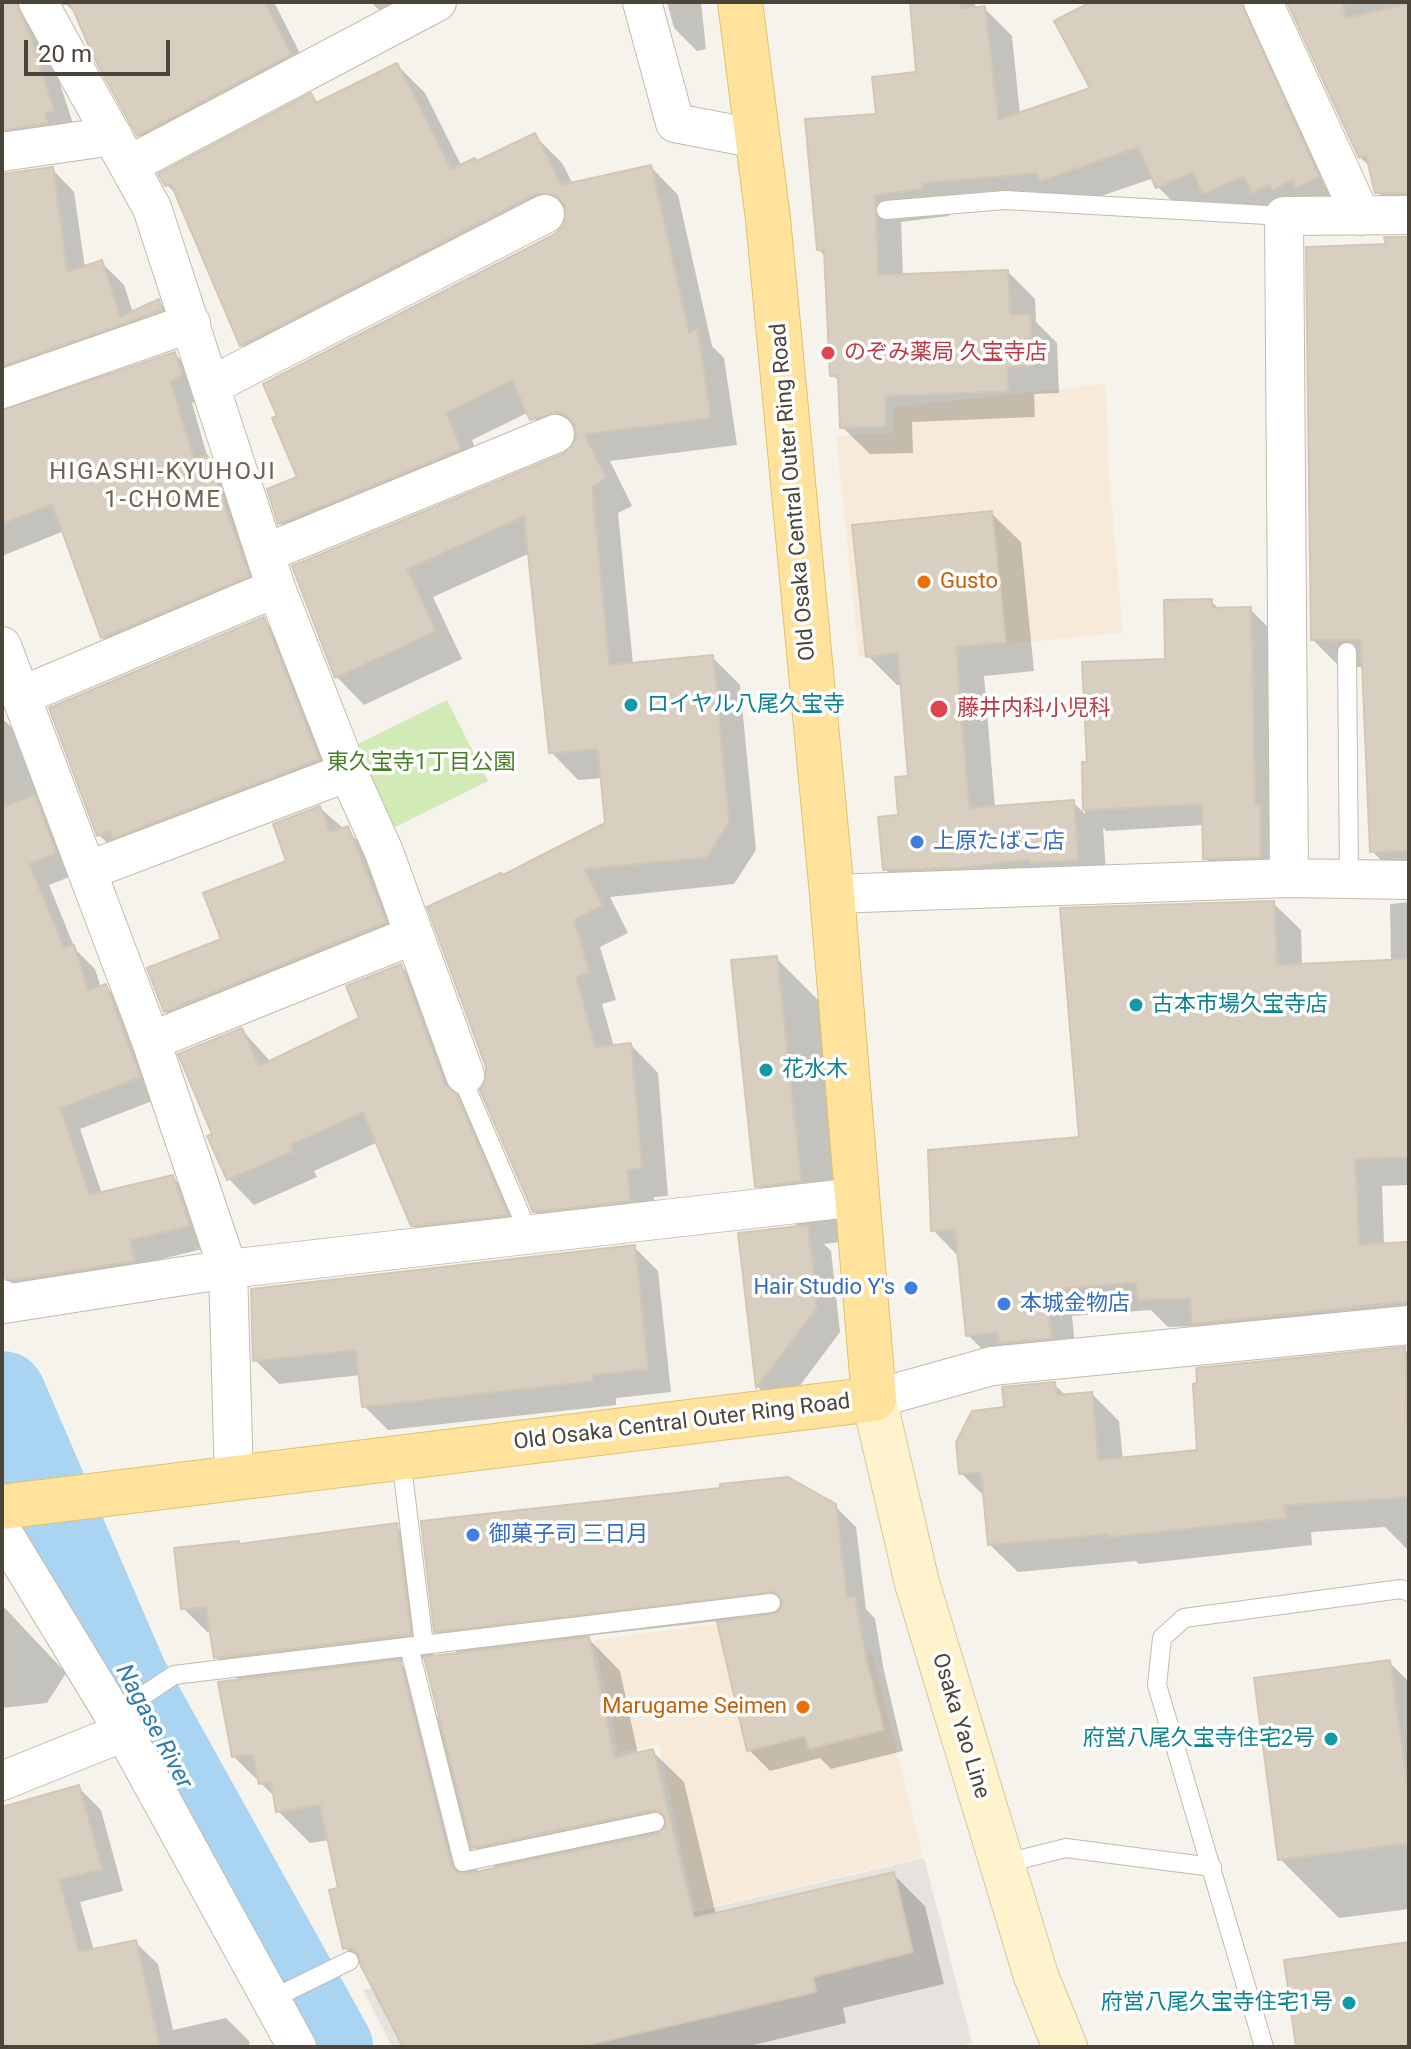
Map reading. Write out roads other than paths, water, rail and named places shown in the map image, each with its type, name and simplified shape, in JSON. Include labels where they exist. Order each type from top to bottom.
[{"type":"main road","name":"Old Osaka Central Outer Ring Road","points":[[10,1513],[234,1479],[874,1399],[832,894],[758,139],[740,2]]},
{"type":"main road","name":"Osaka Yao Line","points":[[874,1399],[917,1583],[1036,1976],[1065,2047]]},
{"type":"street","points":[[38,2],[152,208],[271,571],[348,772],[384,852],[465,1075]]},
{"type":"street","points":[[2,152],[121,150],[437,2]]},
{"type":"street","points":[[642,2],[675,123],[758,139]]},
{"type":"street","points":[[1263,2],[1361,216]]},
{"type":"street","points":[[212,385],[545,214]]},
{"type":"street","points":[[1289,878],[1284,216],[1409,215]]},
{"type":"street","points":[[2,389],[191,323]]},
{"type":"street","points":[[234,1479],[228,1269],[151,1041],[9,672],[271,571],[555,434]]},
{"type":"street","points":[[87,871],[348,772]]},
{"type":"street","points":[[832,894],[1289,878],[1409,880]]},
{"type":"street","points":[[151,1041],[414,935]]},
{"type":"street","points":[[2,1299],[4,1304],[228,1269],[857,1197]]},
{"type":"street","points":[[874,1399],[992,1366],[1409,1325]]},
{"type":"street","points":[[10,1513],[123,1717],[297,2047]]},
{"type":"street","points":[[2,1781],[123,1717]]},
{"type":"lane","points":[[886,210],[1005,200],[1284,216]]},
{"type":"lane","points":[[1347,652],[1349,879]]},
{"type":"lane","points":[[465,1075],[465,1085],[529,1234]]},
{"type":"lane","points":[[401,1458],[417,1646],[463,1862],[655,1822]]},
{"type":"lane","points":[[1264,2047],[1157,1685],[1162,1638],[1184,1618],[1401,1589],[1409,1592]]},
{"type":"lane","points":[[123,1717],[174,1675],[771,1603]]},
{"type":"lane","points":[[1002,1864],[1066,1848],[1212,1867]]},
{"type":"lane","points":[[273,1998],[349,1961]]},
{"type":"waterway","name":"Nagase River","points":[[2,1395],[124,1678],[329,2047]]},
{"type":"place","name":"のぞみ薬局 久宝寺店","points":[[828,353]]},
{"type":"place","name":"Gusto","points":[[924,582]]},
{"type":"place","name":"ロイヤル八尾久宝寺","points":[[631,705]]},
{"type":"place","name":"藤井内科小児科","points":[[939,709]]},
{"type":"place","name":"上原たばこ店","points":[[917,842]]},
{"type":"place","name":"古本市場久宝寺店","points":[[1136,1005]]},
{"type":"place","name":"花水木","points":[[766,1070]]},
{"type":"place","name":"Hair Studio Y's","points":[[911,1288]]},
{"type":"place","name":"本城金物店","points":[[1004,1304]]},
{"type":"place","name":"御菓子司 三日月","points":[[473,1535]]},
{"type":"place","name":"Marugame Seimen","points":[[803,1707]]},
{"type":"place","name":"府営八尾久宝寺住宅2号","points":[[1331,1739]]},
{"type":"place","name":"府営八尾久宝寺住宅1号","points":[[1349,2003]]},
{"type":"district","name":"HIGASHI-KYUHOJI 1-CHOME","points":[[163,487]]},
{"type":"park label","name":"東久宝寺1丁目公園","points":[[421,763]]}]
